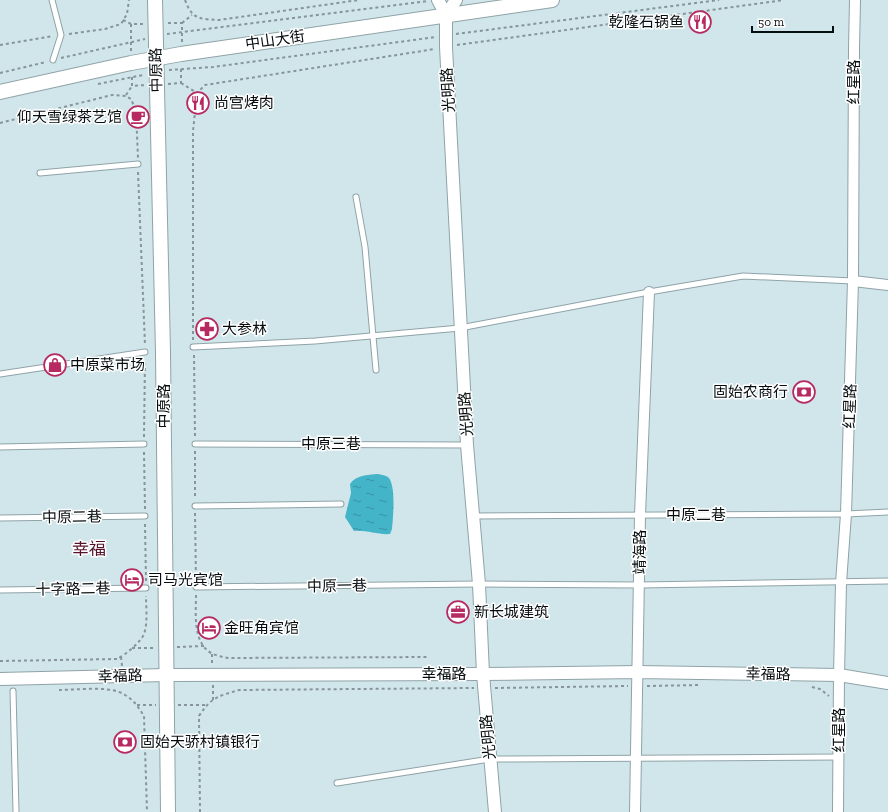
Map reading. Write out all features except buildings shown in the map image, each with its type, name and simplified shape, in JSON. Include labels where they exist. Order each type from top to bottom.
[{"type":"main road","name":"中原路","points":[[155,0],[163,352],[168,812]]},
{"type":"main road","name":"中山大街","points":[[0,92],[446,15],[552,0]]},
{"type":"street","name":"光明路","points":[[438,0],[446,15],[460,328],[467,445],[474,516],[483,674],[495,812]]},
{"type":"street","points":[[446,15],[456,0]]},
{"type":"street","name":"红星路","points":[[838,812],[841,583],[846,514],[853,281],[855,0]]},
{"type":"street","points":[[853,281],[888,285]]},
{"type":"street","name":"靖海路","points":[[635,812],[640,515],[649,292]]},
{"type":"street","name":"幸福路","points":[[0,679],[166,675],[638,672],[839,675],[888,683]]},
{"type":"lane","points":[[52,0],[61,35],[53,60]]},
{"type":"lane","points":[[40,173],[138,164]]},
{"type":"lane","points":[[356,198],[365,247],[376,370]]},
{"type":"lane","points":[[194,347],[315,341],[460,328],[649,292],[743,276],[853,281]]},
{"type":"lane","points":[[0,374],[145,352]]},
{"type":"lane","points":[[0,446],[144,444]]},
{"type":"lane","name":"中原三巷","points":[[195,444],[467,445]]},
{"type":"lane","points":[[195,506],[341,504]]},
{"type":"lane","name":"中原二巷","points":[[474,516],[846,514],[888,512]]},
{"type":"lane","name":"中原二巷","points":[[0,518],[145,516]]},
{"type":"lane","name":"中原一巷","points":[[196,587],[479,584],[640,585],[841,583],[888,581]]},
{"type":"lane","name":"十字路二巷","points":[[0,590],[146,588]]},
{"type":"lane","points":[[13,691],[16,812]]},
{"type":"lane","points":[[337,783],[490,759],[838,758]]},
{"type":"path","points":[[0,45],[105,29],[121,24],[126,14],[129,0]]},
{"type":"path","points":[[185,0],[193,15],[200,19],[219,20],[359,0]]},
{"type":"path","points":[[0,73],[156,36],[434,0]]},
{"type":"path","points":[[428,657],[228,658],[212,654],[204,646],[196,629],[193,131],[196,93],[205,85],[446,41],[719,0]]},
{"type":"path","points":[[93,85],[156,65],[181,68],[213,67],[446,41],[784,0]]},
{"type":"path","points":[[182,23],[193,15]]},
{"type":"path","points":[[123,20],[131,24]]},
{"type":"path","points":[[181,83],[196,93]]},
{"type":"path","points":[[126,96],[132,86]]},
{"type":"path","points":[[0,123],[112,95],[126,96],[131,99],[136,111],[145,352],[144,444],[146,588],[146,622],[144,634],[132,648],[121,657],[117,659],[105,660],[0,661]]},
{"type":"path","points":[[200,812],[199,716],[206,705],[218,696],[239,690],[701,685]]},
{"type":"path","points":[[806,685],[820,689],[829,696],[831,701]]},
{"type":"path","points":[[52,690],[113,690],[124,694],[137,705],[144,716],[147,812]]},
{"type":"water","points":[[378,474],[389,478],[393,488],[394,503],[392,529],[390,534],[354,531],[345,517],[351,493],[350,484],[359,477]]},
{"type":"place","name":"乾隆石锅鱼","points":[[700,22]]},
{"type":"place","name":"尚宫烤肉","points":[[198,103]]},
{"type":"place","name":"仰天雪绿茶艺馆","points":[[138,117]]},
{"type":"place","name":"大参林","points":[[207,329]]},
{"type":"place","name":"中原菜市场","points":[[55,365]]},
{"type":"place","name":"固始农商行","points":[[804,392]]},
{"type":"place","name":"司马光宾馆","points":[[132,580]]},
{"type":"place","name":"新长城建筑","points":[[458,612]]},
{"type":"place","name":"金旺角宾馆","points":[[209,628]]},
{"type":"place","name":"固始天骄村镇银行","points":[[125,742]]},
{"type":"district","name":"幸福","points":[[89,549]]}]
